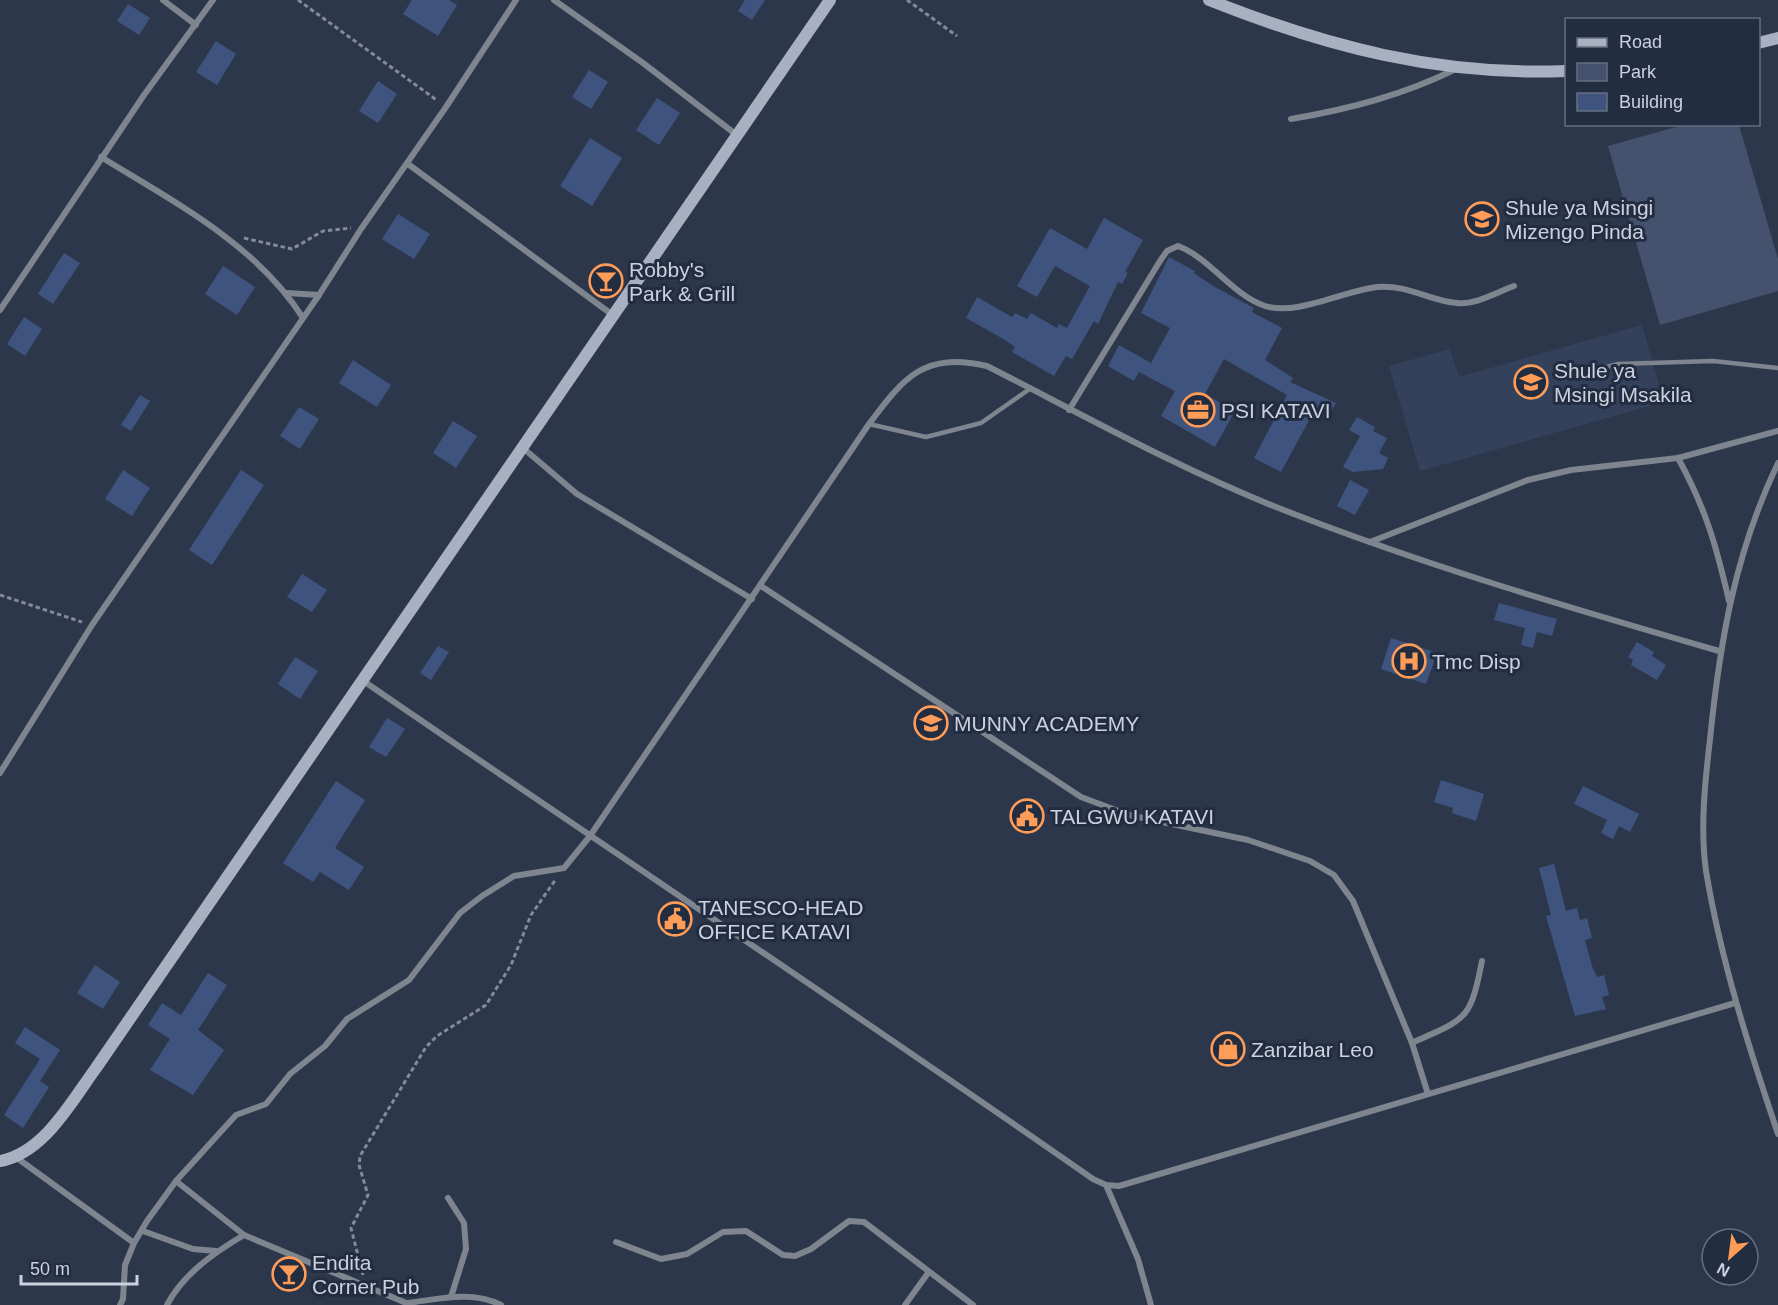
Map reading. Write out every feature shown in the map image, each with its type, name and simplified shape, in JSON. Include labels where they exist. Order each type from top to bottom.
[{"type":"street","points":[[163,0],[196,25]]},
{"type":"street","points":[[0,310],[101,158],[213,0]]},
{"type":"street","points":[[0,773],[92,626],[319,295],[361,229],[447,107],[516,0]]},
{"type":"street","points":[[554,0],[643,63],[738,137]]},
{"type":"street","points":[[0,1161],[17,1158],[51,1128],[96,1068],[830,0]]},
{"type":"street","points":[[1209,0],[1334,43],[1396,60],[1457,69],[1526,73],[1565,71]]},
{"type":"street","points":[[1760,42],[1778,38]]},
{"type":"street","points":[[1291,119],[1371,103],[1416,88],[1457,69]]},
{"type":"street","points":[[101,158],[222,234],[262,266],[287,293],[303,318]]},
{"type":"street","points":[[408,164],[614,316]]},
{"type":"street","points":[[1069,410],[1160,261],[1167,251],[1178,246],[1188,250],[1250,299],[1287,309],[1376,287],[1395,287],[1458,303],[1473,301],[1514,286]]},
{"type":"street","points":[[287,293],[319,295]]},
{"type":"street","points":[[120,1305],[123,1299],[125,1265],[147,1221],[176,1181],[236,1115],[266,1104],[290,1074],[325,1047],[347,1019],[409,980],[467,908],[514,876],[564,868],[590,836],[869,424],[884,404],[914,373],[930,364],[962,360],[987,366],[1178,465],[1275,507],[1370,542],[1536,597],[1719,651]]},
{"type":"street","points":[[1370,542],[1528,480],[1571,470],[1678,458],[1778,431]]},
{"type":"street","points":[[523,448],[577,494],[752,599]]},
{"type":"street","points":[[1678,458],[1700,498],[1710,525],[1730,605]]},
{"type":"street","points":[[1778,463],[1762,497],[1719,651],[1704,794],[1706,869],[1735,1003],[1778,1134]]},
{"type":"street","points":[[761,586],[1081,797],[1129,815],[1248,840],[1310,861],[1334,875],[1353,901],[1412,1043],[1428,1094]]},
{"type":"street","points":[[362,680],[857,1014],[1093,1179],[1106,1185],[1119,1186],[1735,1003]]},
{"type":"street","points":[[1412,1043],[1459,1021],[1471,1007],[1482,961]]},
{"type":"street","points":[[17,1158],[134,1243]]},
{"type":"street","points":[[176,1181],[244,1234],[410,1304],[451,1297],[488,1299],[501,1305]]},
{"type":"street","points":[[1106,1185],[1138,1259],[1151,1305]]},
{"type":"street","points":[[448,1198],[464,1223],[466,1249],[451,1297]]},
{"type":"street","points":[[616,1242],[661,1259],[687,1254],[723,1232],[746,1231],[783,1255],[795,1256],[811,1249],[849,1221],[864,1222],[928,1274],[973,1305]]},
{"type":"street","points":[[143,1231],[192,1249],[216,1251]]},
{"type":"street","points":[[167,1305],[174,1291],[216,1251],[244,1234]]},
{"type":"street","points":[[905,1305],[928,1274]]},
{"type":"lane","points":[[1562,379],[1618,364],[1713,362],[1778,368]]},
{"type":"lane","points":[[869,424],[926,437],[981,423],[1030,388]]},
{"type":"path","points":[[298,0],[354,37],[447,107]]},
{"type":"path","points":[[907,0],[957,36]]},
{"type":"path","points":[[222,234],[292,249],[323,231],[361,229]]},
{"type":"path","points":[[0,595],[26,606],[92,626]]},
{"type":"path","points":[[366,1287],[351,1228],[368,1195],[359,1165],[360,1155],[426,1047],[436,1036],[486,1005],[502,983],[531,915],[564,868]]},
{"type":"shaded area","points":[[1642,325],[1664,402],[1420,471],[1389,366],[1450,349],[1459,377]]},
{"type":"green space","points":[[1679,126],[1739,126],[1778,259],[1778,291],[1660,325],[1608,146]]},
{"type":"building","points":[[412,0],[449,0],[457,5],[438,36],[403,14]]},
{"type":"building","points":[[745,0],[765,0],[752,20],[738,11]]},
{"type":"building","points":[[128,4],[150,18],[139,35],[117,21]]},
{"type":"building","points":[[216,41],[236,54],[217,85],[196,72]]},
{"type":"building","points":[[589,70],[608,82],[591,109],[572,97]]},
{"type":"building","points":[[378,81],[397,94],[378,123],[359,111]]},
{"type":"building","points":[[657,98],[680,113],[659,145],[636,130]]},
{"type":"building","points":[[590,138],[622,158],[592,206],[560,186]]},
{"type":"building","points":[[398,214],[430,234],[414,259],[382,239]]},
{"type":"building","points":[[1104,218],[1143,240],[1125,272],[1128,273],[1122,284],[1118,282],[1098,324],[1094,321],[1072,359],[1066,356],[1054,376],[1012,352],[1015,347],[1005,340],[966,318],[977,297],[1012,317],[1015,313],[1027,319],[1031,313],[1057,328],[1059,324],[1067,328],[1090,286],[1055,266],[1037,297],[1017,286],[1050,228],[1087,249]]},
{"type":"building","points":[[64,253],[80,263],[53,304],[38,294]]},
{"type":"building","points":[[1169,257],[1195,271],[1194,273],[1213,286],[1254,308],[1252,312],[1282,328],[1265,360],[1293,378],[1290,382],[1336,403],[1327,418],[1314,411],[1281,472],[1254,458],[1287,395],[1224,359],[1205,394],[1235,411],[1215,447],[1161,416],[1175,391],[1139,372],[1134,381],[1108,366],[1119,345],[1151,363],[1170,328],[1141,313]]},
{"type":"building","points":[[223,266],[255,287],[237,315],[205,294]]},
{"type":"building","points":[[24,317],[42,329],[25,356],[7,344]]},
{"type":"building","points":[[353,360],[391,385],[377,407],[339,383]]},
{"type":"building","points":[[140,395],[150,401],[131,431],[121,425]]},
{"type":"building","points":[[299,407],[319,419],[300,449],[280,436]]},
{"type":"building","points":[[1357,417],[1375,427],[1373,431],[1387,438],[1379,453],[1388,458],[1383,469],[1353,472],[1343,467],[1360,436],[1349,430]]},
{"type":"building","points":[[453,421],[477,436],[456,468],[433,453]]},
{"type":"building","points":[[123,470],[150,488],[132,516],[105,499]]},
{"type":"building","points":[[241,470],[264,485],[212,565],[189,550]]},
{"type":"building","points":[[1350,480],[1369,490],[1355,515],[1337,506]]},
{"type":"building","points":[[302,574],[327,590],[312,612],[287,597]]},
{"type":"building","points":[[1499,603],[1557,619],[1552,636],[1537,632],[1533,648],[1521,645],[1525,628],[1494,620]]},
{"type":"building","name":"Tmc Disp","points":[[1391,638],[1437,653],[1426,684],[1381,669]]},
{"type":"building","points":[[1637,642],[1654,652],[1652,656],[1666,665],[1657,680],[1631,665],[1633,660],[1628,657]]},
{"type":"building","points":[[438,646],[449,652],[431,680],[420,673]]},
{"type":"building","points":[[295,657],[318,671],[300,699],[278,684]]},
{"type":"building","points":[[387,718],[405,729],[386,757],[369,747]]},
{"type":"building","points":[[1441,780],[1484,794],[1476,821],[1452,813],[1453,808],[1434,802]]},
{"type":"building","points":[[336,781],[365,800],[335,848],[364,867],[349,890],[320,872],[313,882],[283,863]]},
{"type":"building","points":[[1583,786],[1639,814],[1630,832],[1619,826],[1613,839],[1601,833],[1607,820],[1574,804]]},
{"type":"building","points":[[1554,864],[1566,911],[1577,908],[1580,920],[1587,918],[1592,938],[1585,940],[1597,977],[1604,975],[1609,995],[1602,997],[1606,1009],[1575,1016],[1546,916],[1551,915],[1539,868]]},
{"type":"building","points":[[95,965],[120,982],[103,1009],[77,993]]},
{"type":"building","points":[[208,973],[227,985],[198,1030],[224,1050],[193,1095],[150,1070],[170,1039],[148,1025],[162,1003],[181,1015]]},
{"type":"building","points":[[25,1027],[60,1050],[40,1081],[49,1087],[23,1128],[4,1115],[40,1059],[15,1043]]},
{"type":"place","name":"Shule ya Msingi Mizengo Pinda","points":[[1482,219]]},
{"type":"place","name":"Robby's Park & Grill","points":[[606,281]]},
{"type":"place","name":"Shule ya Msingi Msakila","points":[[1531,382]]},
{"type":"place","name":"PSI KATAVI","points":[[1198,410]]},
{"type":"place","name":"Tmc Disp","points":[[1409,661]]},
{"type":"place","name":"MUNNY ACADEMY","points":[[931,723]]},
{"type":"place","name":"TALGWU KATAVI","points":[[1027,816]]},
{"type":"place","name":"TANESCO-HEAD OFFICE KATAVI","points":[[675,919]]},
{"type":"place","name":"Zanzibar Leo","points":[[1228,1049]]},
{"type":"place","name":"Endita Corner Pub","points":[[289,1274]]}]
